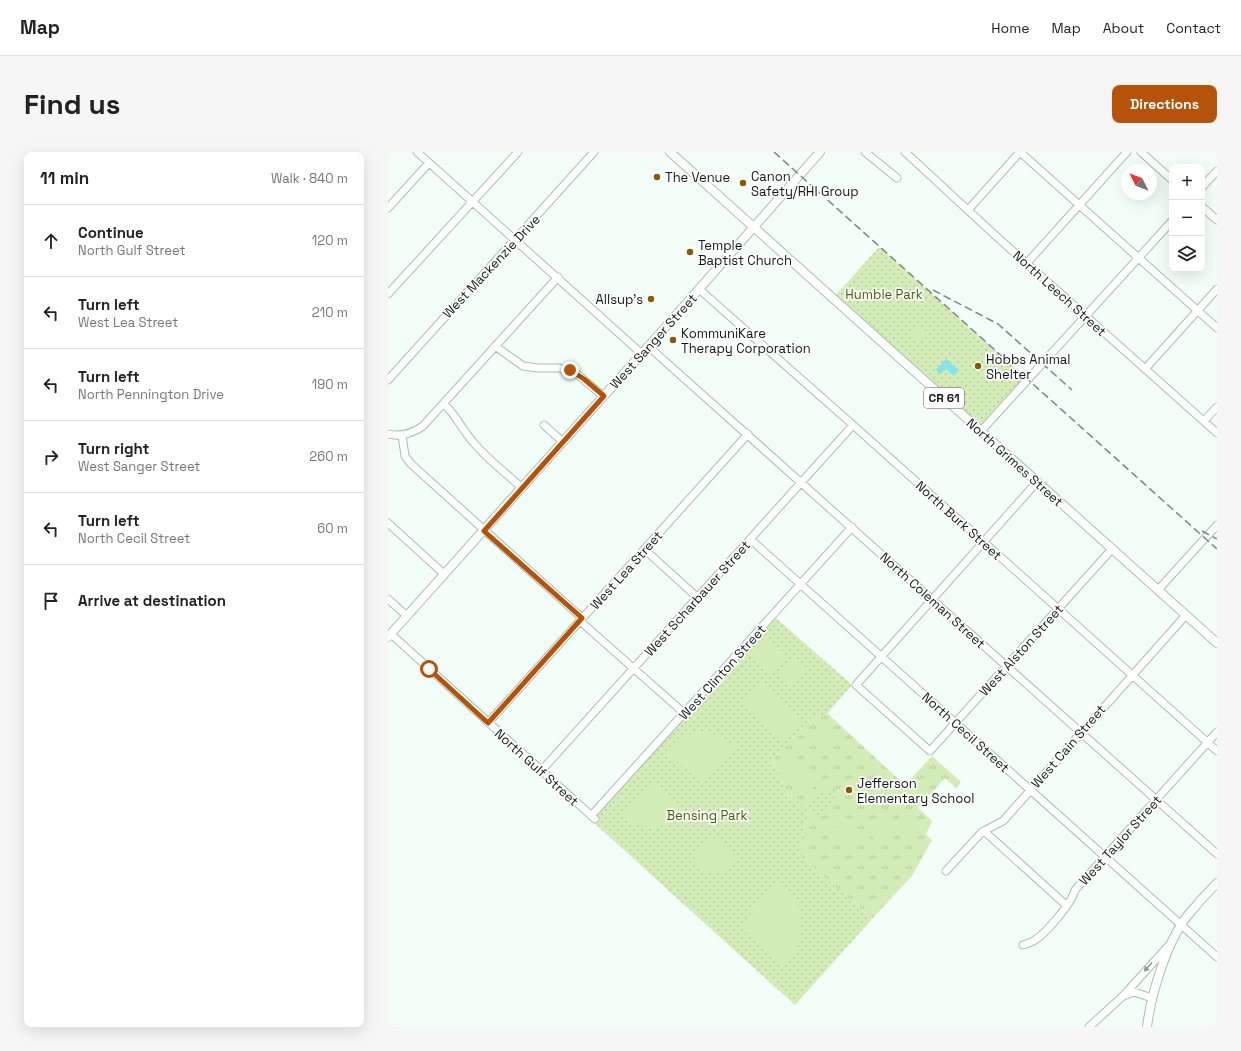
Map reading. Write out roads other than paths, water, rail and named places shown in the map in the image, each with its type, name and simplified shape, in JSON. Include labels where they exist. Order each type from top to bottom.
[{"type":"main road","name":"North Grimes Street","points":[[670,152],[1217,643]]},
{"type":"main road","name":"West Sanger Street","points":[[389,635],[649,347],[820,152]]},
{"type":"main road","points":[[1147,1027],[1152,998],[1181,925],[1187,915],[1217,883]]},
{"type":"street","points":[[417,152],[642,354]]},
{"type":"street","points":[[388,294],[518,152]]},
{"type":"street","name":"West Mackenzie Drive","points":[[388,380],[594,152]]},
{"type":"street","points":[[865,152],[897,178]]},
{"type":"street","name":"North Leech Street","points":[[905,152],[1217,433]]},
{"type":"street","points":[[968,210],[1020,152],[1217,328]]},
{"type":"street","points":[[1027,263],[1127,152]]},
{"type":"street","points":[[1141,152],[1169,177]]},
{"type":"street","points":[[388,208],[429,162]]},
{"type":"street","points":[[1205,184],[1217,171]]},
{"type":"street","points":[[1205,210],[1217,220]]},
{"type":"street","points":[[981,431],[1169,224]]},
{"type":"street","points":[[388,434],[402,435],[417,430],[423,426],[558,277]]},
{"type":"street","name":"North Burk Street","points":[[700,289],[854,425],[1217,751]]},
{"type":"street","points":[[1145,369],[1217,289]]},
{"type":"street","points":[[495,346],[512,360],[523,366],[559,368],[577,374],[604,396]]},
{"type":"street","name":"North Coleman Street","points":[[649,347],[1217,854]]},
{"type":"street","points":[[444,404],[457,418],[468,436],[480,450],[522,488]]},
{"type":"street","points":[[1204,421],[1217,407]]},
{"type":"street","points":[[544,425],[563,442]]},
{"type":"street","name":"West Scharbauer Street","points":[[541,771],[854,425]]},
{"type":"street","name":"West Lea Street","points":[[488,723],[748,434]]},
{"type":"street","points":[[402,435],[405,456],[411,464],[684,713]]},
{"type":"street","points":[[882,656],[1038,482]]},
{"type":"street","points":[[388,523],[444,574]]},
{"type":"street","points":[[1158,590],[1217,525]]},
{"type":"street","name":"West Clinton Street","points":[[593,818],[684,713],[852,527]]},
{"type":"street","name":"North Cecil Street","points":[[750,539],[1217,957]]},
{"type":"street","points":[[644,549],[697,597]]},
{"type":"street","name":"West Alston Street","points":[[882,656],[856,685],[930,751],[1112,549]]},
{"type":"street","points":[[388,599],[407,616]]},
{"type":"street","name":"West Cain Street","points":[[946,871],[984,831],[1003,821],[1186,616]]},
{"type":"street","name":"North Gulf Street","points":[[389,635],[593,818]]},
{"type":"street","name":"West Taylor Street","points":[[1023,945],[1035,940],[1066,905],[1075,890],[1217,732]]},
{"type":"street","points":[[984,831],[1066,905]]},
{"type":"street","points":[[1089,1027],[1123,996],[1174,940]]},
{"type":"street","points":[[1123,996],[1134,992],[1152,998]]},
{"type":"water","points":[[946,359],[959,370],[954,376],[946,369],[940,374],[936,370]]},
{"type":"railway","points":[[774,152],[1217,549]]},
{"type":"railway","points":[[933,290],[998,324],[1072,390]]},
{"type":"railway","points":[[1202,531],[1217,539]]},
{"type":"place","name":"The Venue","points":[[657,177]]},
{"type":"place","name":"Canon Safety/RHI Group","points":[[743,183]]},
{"type":"place","name":"Temple Baptist Church","points":[[690,252]]},
{"type":"place","name":"Allsup's","points":[[651,299]]},
{"type":"place","name":"KommuniKare Therapy Corporation","points":[[673,340]]},
{"type":"place","name":"Hobbs Animal Shelter","points":[[978,366]]},
{"type":"place","name":"Jefferson Elementary School","points":[[849,790]]},
{"type":"park label","name":"Humble Park","points":[[884,294]]},
{"type":"park label","name":"Bensing Park","points":[[707,815]]}]
